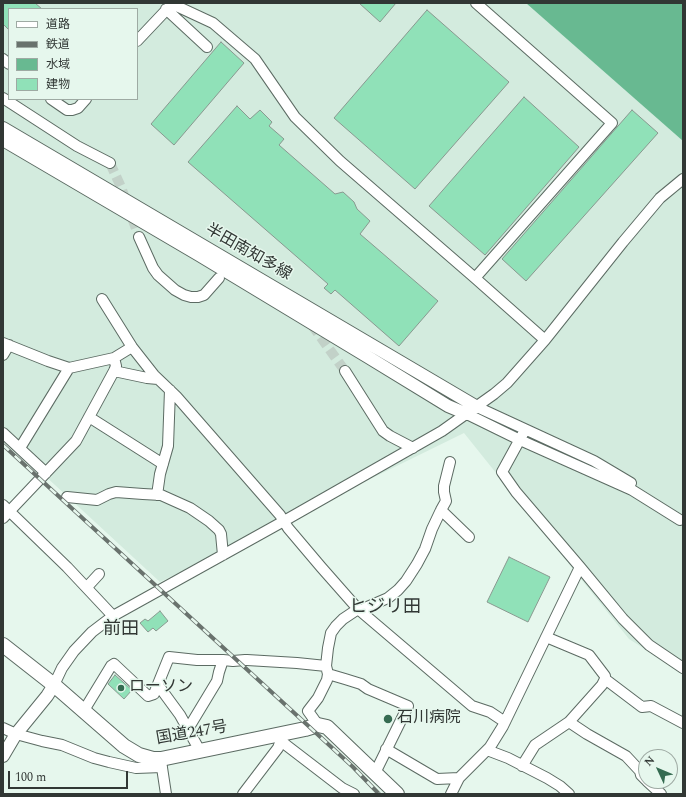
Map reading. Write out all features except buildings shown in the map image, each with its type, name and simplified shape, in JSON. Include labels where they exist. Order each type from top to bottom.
[{"type":"highway","name":"国道247号","points":[[3,646],[54,685],[124,746],[139,755],[161,763],[200,751],[280,737],[318,725]]},
{"type":"highway","points":[[318,725],[327,727],[397,794]]},
{"type":"main road","name":"半田南知多線","points":[[3,128],[472,410]]},
{"type":"main road","name":"半田南知多線","points":[[3,140],[219,267],[448,406],[472,410]]},
{"type":"main road","points":[[3,756],[16,734],[47,696],[54,685]]},
{"type":"street","points":[[475,278],[612,123],[476,3]]},
{"type":"street","points":[[170,5],[213,23],[255,59],[295,117],[340,161],[545,340]]},
{"type":"street","points":[[138,40],[170,5]]},
{"type":"street","points":[[170,5],[207,47]]},
{"type":"street","points":[[3,98],[77,146],[110,163]]},
{"type":"street","points":[[52,100],[67,110],[72,110],[78,108],[85,100]]},
{"type":"street","points":[[54,685],[62,668],[74,651],[92,632],[113,616],[413,448],[442,431],[494,394],[545,340],[660,198],[683,179]]},
{"type":"street","points":[[139,237],[153,268],[158,275],[175,290],[184,295],[198,297],[204,295],[219,278]]},
{"type":"street","points":[[102,299],[132,347],[158,379],[170,390],[274,509],[316,562],[360,610],[472,706],[490,712],[505,722]]},
{"type":"street","points":[[3,355],[6,344],[69,368],[114,358],[132,347]]},
{"type":"street","points":[[113,616],[67,567],[5,511],[46,473],[76,440],[114,371],[116,366],[114,358]]},
{"type":"street","points":[[20,448],[69,368]]},
{"type":"street","points":[[114,371],[158,379]]},
{"type":"street","points":[[346,371],[384,431],[390,436],[413,448]]},
{"type":"street","points":[[157,494],[168,446],[170,390]]},
{"type":"street","points":[[472,410],[525,430],[594,461],[634,485],[681,521]]},
{"type":"street","points":[[472,410],[520,440],[632,490],[681,521]]},
{"type":"street","points":[[89,417],[163,464]]},
{"type":"street","points":[[525,430],[502,472],[516,492],[623,619],[649,645],[683,668]]},
{"type":"street","points":[[3,432],[46,473]]},
{"type":"street","points":[[318,725],[308,711],[322,692],[327,680],[328,648],[331,633],[343,619],[388,598],[406,581],[425,549],[432,529],[446,501],[444,486],[450,462]]},
{"type":"street","points":[[67,497],[97,500],[116,492],[160,495],[190,508],[219,530],[221,534],[223,555]]},
{"type":"street","points":[[441,510],[469,536]]},
{"type":"street","points":[[451,794],[459,778],[487,750],[505,722],[580,567]]},
{"type":"street","points":[[86,587],[99,574]]},
{"type":"street","points":[[546,637],[589,655],[606,679],[642,707],[651,706],[683,723]]},
{"type":"street","points":[[84,712],[111,666],[114,664],[148,696],[154,694],[169,657],[197,660],[297,662],[327,670],[408,706],[375,773]]},
{"type":"street","points":[[188,729],[217,681],[223,660]]},
{"type":"street","points":[[522,766],[535,745],[569,722],[606,679]]},
{"type":"street","points":[[158,685],[180,715],[200,751]]},
{"type":"street","points":[[569,722],[626,756],[638,769]]},
{"type":"street","points":[[3,728],[16,734],[62,745],[94,758],[136,768],[161,763],[166,794]]},
{"type":"street","points":[[243,794],[278,748],[280,737]]},
{"type":"street","points":[[280,737],[286,745],[342,788],[354,794]]},
{"type":"street","points":[[386,749],[437,779],[459,778]]},
{"type":"street","points":[[487,750],[508,758],[547,778],[569,794]]},
{"type":"shaded area","points":[[3,3],[530,3],[683,138],[683,673],[629,639],[464,433],[160,582],[3,437]]},
{"type":"water","points":[[526,3],[683,3],[683,141]]},
{"type":"tunnel","points":[[110,163],[121,187],[139,237]]},
{"type":"tunnel","points":[[312,325],[345,371]]},
{"type":"railway","points":[[3,445],[353,767],[379,794]]},
{"type":"place","name":"ローソン","points":[[121,688]]},
{"type":"place","name":"石川病院","points":[[388,719]]},
{"type":"district","name":"ヒジリ田","points":[[385,608]]},
{"type":"district","name":"前田","points":[[121,630]]}]
